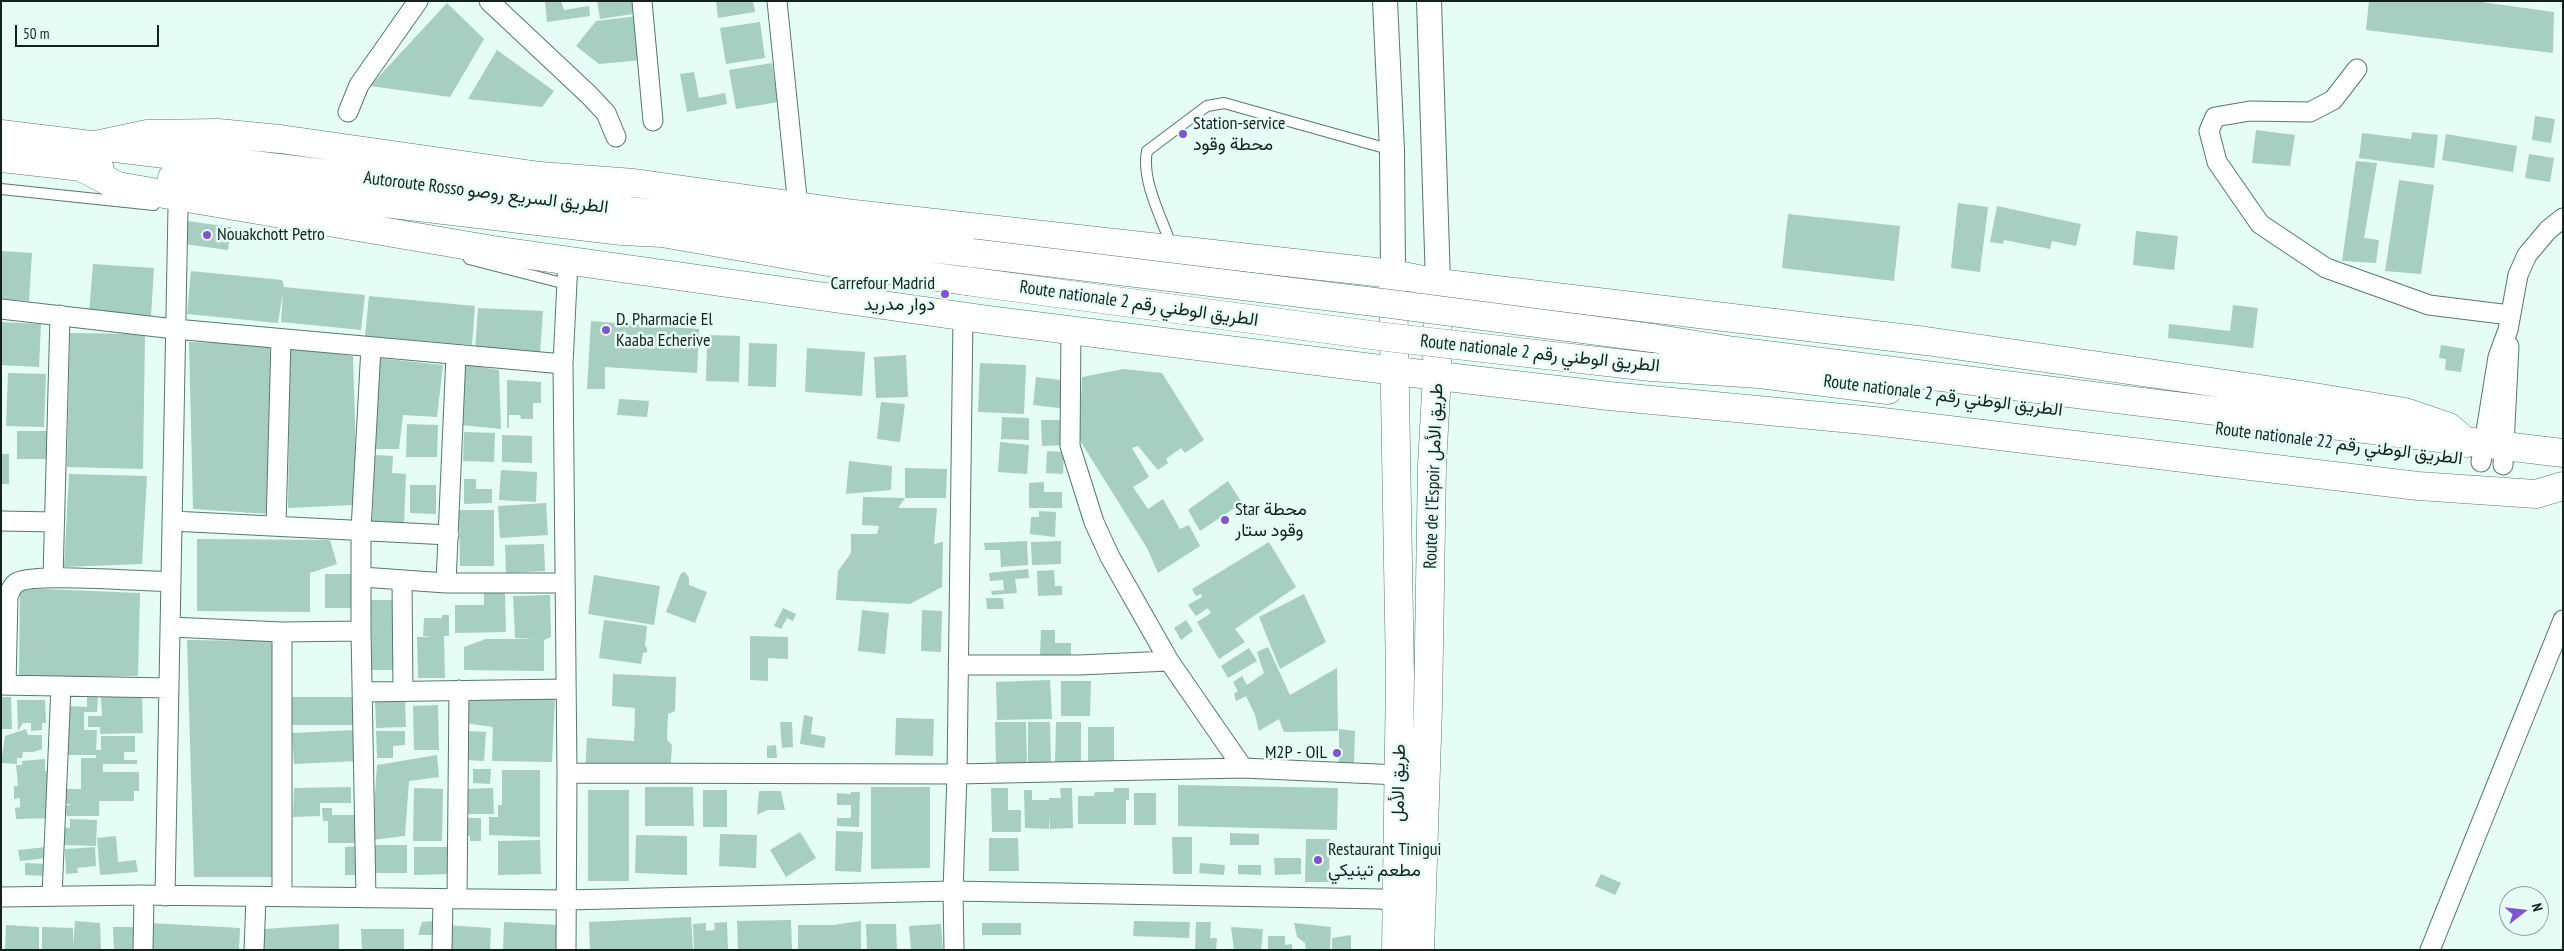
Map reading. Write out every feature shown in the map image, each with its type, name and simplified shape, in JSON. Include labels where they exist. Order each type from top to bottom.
[{"type":"highway","points":[[96,145],[147,134],[218,133],[289,140],[540,176],[634,183],[798,207],[1393,274],[1438,283],[1926,341],[2302,395],[2406,412],[2449,427],[2488,452]]},
{"type":"highway","name":"Autoroute Rosso الطريق السريع روصو","points":[[1,134],[972,254]]},
{"type":"highway","name":"Autoroute Rosso الطريق السريع روصو","points":[[1,158],[612,230],[662,233],[834,263],[966,281]]},
{"type":"highway","points":[[81,167],[117,186],[493,250],[567,273],[963,316],[1609,396],[1874,421],[2418,486],[2536,494],[2563,486]]},
{"type":"highway","name":"Route nationale الطريق الوطني رقم 2","points":[[972,254],[1391,304],[1652,338],[2116,408]]},
{"type":"highway","name":"Route de l’Espoir طريق الأمل","points":[[1393,274],[1400,676]]},
{"type":"highway","name":"Route nationale الطريق الوطني رقم 2","points":[[966,281],[1386,337],[1651,367],[1759,374],[2116,408]]},
{"type":"highway","name":"Route de l’Espoir طريق الأمل","points":[[1420,950],[1428,697],[1432,465],[1438,375],[1438,283]]},
{"type":"highway","name":"Route nationale 22 الطريق الوطني رقم","points":[[2116,408],[2488,452],[2563,453]]},
{"type":"highway","name":"Route nationale 22 الطريق الوطني رقم","points":[[2488,452],[2563,472]]},
{"type":"highway","name":"طريق الأمل","points":[[1396,950],[1400,676]]},
{"type":"street","points":[[348,112],[358,86],[418,1]]},
{"type":"street","points":[[489,1],[606,113],[616,137]]},
{"type":"street","points":[[642,1],[653,121]]},
{"type":"street","points":[[777,1],[798,207]]},
{"type":"street","name":"Route de l’Espoir طريق الأمل","points":[[1385,1],[1392,150],[1393,274]]},
{"type":"street","name":"Route de l’Espoir طريق الأمل","points":[[1429,1],[1438,283]]},
{"type":"street","points":[[2357,69],[2333,100],[2310,112],[2250,111],[2215,117],[2209,131],[2217,162],[2260,224],[2326,268],[2429,305],[2509,323]]},
{"type":"street","points":[[165,896],[175,329],[182,209]]},
{"type":"street","points":[[2488,452],[2510,354],[2509,323],[2518,275],[2527,255],[2548,230],[2563,218]]},
{"type":"street","points":[[566,950],[567,773],[564,583],[564,364],[567,273]]},
{"type":"street","points":[[1,308],[175,329],[564,364]]},
{"type":"street","points":[[53,578],[60,315]]},
{"type":"street","points":[[954,950],[953,891],[957,774],[963,316]]},
{"type":"street","points":[[1071,330],[1070,446],[1081,486],[1110,557],[1169,661],[1243,768]]},
{"type":"street","points":[[276,526],[281,339]]},
{"type":"street","points":[[366,898],[361,530],[370,347]]},
{"type":"street","points":[[446,583],[456,355]]},
{"type":"street","points":[[1,521],[54,522]]},
{"type":"street","points":[[172,521],[449,535]]},
{"type":"street","points":[[362,577],[446,583],[564,583]]},
{"type":"street","points":[[169,688],[3,685],[4,629],[10,589],[19,581],[53,578],[171,582]]},
{"type":"street","points":[[402,580],[403,691]]},
{"type":"street","points":[[2430,950],[2563,620]]},
{"type":"street","points":[[170,627],[282,632],[361,631]]},
{"type":"street","points":[[282,632],[282,897]]},
{"type":"street","points":[[958,665],[1079,665],[1169,661]]},
{"type":"street","points":[[52,896],[61,686]]},
{"type":"street","points":[[442,950],[450,899],[459,690]]},
{"type":"street","points":[[363,692],[565,690]]},
{"type":"street","points":[[567,773],[957,774],[1243,768],[1399,775]]},
{"type":"street","points":[[1,897],[144,895],[566,900],[953,891],[1380,899],[1397,903]]},
{"type":"street","points":[[143,950],[144,895]]},
{"type":"street","points":[[254,950],[256,897]]},
{"type":"lane","points":[[1173,250],[1146,175],[1145,162],[1148,151],[1207,106],[1224,103],[1392,150]]},
{"type":"lane","points":[[1,189],[182,209]]},
{"type":"lane","points":[[313,230],[567,273]]},
{"type":"building","points":[[545,1],[561,1],[564,10],[589,6],[590,16],[547,22]]},
{"type":"building","points":[[597,1],[638,1],[640,13],[600,19]]},
{"type":"building","points":[[716,1],[753,1],[755,12],[718,18]]},
{"type":"building","points":[[2369,1],[2474,1],[2554,12],[2553,53],[2366,30]]},
{"type":"building","points":[[447,3],[484,39],[450,97],[370,86]]},
{"type":"building","points":[[638,16],[643,60],[599,64],[576,46],[596,21]]},
{"type":"building","points":[[760,22],[765,58],[726,64],[720,28]]},
{"type":"building","points":[[497,50],[554,91],[542,107],[468,99]]},
{"type":"building","points":[[772,63],[778,102],[736,109],[729,70]]},
{"type":"building","points":[[694,72],[699,98],[725,93],[727,104],[687,112],[680,74]]},
{"type":"building","points":[[2535,116],[2555,119],[2551,143],[2532,140]]},
{"type":"building","points":[[2256,130],[2295,135],[2290,166],[2252,163]]},
{"type":"building","points":[[2412,132],[2438,135],[2434,168],[2359,158],[2362,133],[2411,139]]},
{"type":"building","points":[[2446,134],[2517,146],[2513,172],[2442,160]]},
{"type":"building","points":[[2529,154],[2554,158],[2550,182],[2525,178]]},
{"type":"building","points":[[2356,161],[2377,163],[2364,238],[2379,240],[2376,263],[2342,261]]},
{"type":"building","points":[[2399,180],[2434,185],[2421,274],[2385,271]]},
{"type":"building","points":[[1958,203],[1988,207],[1980,272],[1951,268]]},
{"type":"building","points":[[1997,206],[2081,224],[2076,246],[2052,241],[2050,249],[2004,240],[2003,244],[1990,242]]},
{"type":"building","points":[[1788,214],[1900,226],[1894,281],[1782,268]]},
{"type":"building","name":"Nouakchott Petro","points":[[187,221],[231,227],[228,250],[184,244]]},
{"type":"building","points":[[2136,231],[2178,236],[2174,270],[2133,265]]},
{"type":"building","points":[[1,251],[32,253],[29,301],[1,299]]},
{"type":"building","points":[[93,264],[154,268],[151,317],[89,313]]},
{"type":"building","points":[[191,271],[282,280],[284,287],[365,295],[361,330],[281,322],[283,292],[278,323],[187,314]]},
{"type":"building","points":[[369,296],[475,306],[472,345],[365,336]]},
{"type":"building","points":[[2233,305],[2258,308],[2253,348],[2168,338],[2169,324],[2230,331]]},
{"type":"building","points":[[478,308],[543,311],[540,354],[475,351]]},
{"type":"building","points":[[591,321],[699,329],[697,373],[605,367],[605,389],[587,389]]},
{"type":"building","points":[[1,322],[41,324],[39,367],[1,365]]},
{"type":"building","points":[[70,333],[145,334],[143,469],[67,467]]},
{"type":"building","points":[[707,335],[740,336],[739,382],[706,381]]},
{"type":"building","points":[[189,342],[270,345],[269,514],[193,509]]},
{"type":"building","points":[[749,343],[777,344],[776,387],[748,386]]},
{"type":"building","points":[[2441,345],[2465,349],[2461,372],[2445,370],[2446,359],[2439,358]]},
{"type":"building","points":[[290,348],[353,356],[356,456],[354,505],[288,508]]},
{"type":"building","points":[[807,348],[865,352],[862,396],[805,392]]},
{"type":"building","points":[[906,355],[908,397],[876,398],[874,357]]},
{"type":"building","points":[[378,358],[443,365],[437,417],[403,415],[399,449],[372,449]]},
{"type":"building","points":[[457,363],[499,370],[501,429],[461,425]]},
{"type":"building","points":[[980,363],[1026,365],[1024,414],[978,412]]},
{"type":"building","points":[[1124,369],[1162,373],[1204,440],[1185,453],[1181,448],[1166,459],[1168,463],[1158,470],[1138,446],[1132,448],[1149,477],[1133,487],[1148,509],[1163,499],[1180,529],[1189,525],[1200,546],[1158,573],[1147,548],[1079,439],[1082,377]]},
{"type":"building","points":[[8,373],[46,374],[44,427],[6,426]]},
{"type":"building","points":[[1036,377],[1070,381],[1067,409],[1033,405]]},
{"type":"building","points":[[507,380],[541,382],[541,403],[533,403],[533,419],[521,419],[520,415],[509,415],[509,428],[507,428]]},
{"type":"building","points":[[619,399],[649,401],[647,417],[617,415]]},
{"type":"building","points":[[881,402],[905,404],[900,442],[877,439]]},
{"type":"building","points":[[1002,417],[1029,418],[1029,440],[1001,439]]},
{"type":"building","points":[[1041,420],[1067,420],[1066,445],[1042,446]]},
{"type":"building","points":[[407,424],[438,425],[437,457],[406,457]]},
{"type":"building","points":[[17,431],[49,431],[50,459],[17,459]]},
{"type":"building","points":[[464,432],[495,433],[494,462],[463,461]]},
{"type":"building","points":[[502,435],[532,436],[532,463],[502,462]]},
{"type":"building","points":[[1000,442],[1029,445],[1027,474],[998,472]]},
{"type":"building","points":[[1047,451],[1064,452],[1063,474],[1046,473]]},
{"type":"building","points":[[1,454],[9,454],[9,484],[1,484]]},
{"type":"building","points":[[375,455],[393,456],[392,473],[406,474],[404,525],[372,524]]},
{"type":"building","points":[[849,461],[892,466],[891,490],[846,494]]},
{"type":"building","points":[[905,468],[947,469],[946,498],[905,498]]},
{"type":"building","points":[[501,470],[537,472],[536,502],[499,500]]},
{"type":"building","points":[[69,474],[147,476],[142,564],[64,567]]},
{"type":"building","points":[[464,479],[476,479],[476,489],[492,489],[492,503],[464,504]]},
{"type":"building","points":[[1228,481],[1242,503],[1200,531],[1188,510]]},
{"type":"building","points":[[1044,482],[1044,492],[1062,492],[1062,508],[1029,508],[1029,483]]},
{"type":"building","points":[[410,485],[436,485],[436,514],[410,513]]},
{"type":"building","points":[[863,497],[905,498],[898,508],[937,508],[934,544],[943,542],[942,587],[910,604],[836,600],[838,571],[851,553],[851,534],[877,534],[879,526],[862,525]]},
{"type":"building","points":[[546,503],[548,535],[500,538],[498,506]]},
{"type":"building","points":[[459,510],[494,510],[494,566],[460,566]]},
{"type":"building","points":[[1039,511],[1056,512],[1055,537],[1030,534],[1031,517],[1039,517]]},
{"type":"building","points":[[197,539],[330,540],[337,564],[310,573],[310,612],[197,611]]},
{"type":"building","points":[[1027,541],[1028,565],[1001,567],[1000,550],[985,550],[984,543]]},
{"type":"building","points":[[1061,541],[1061,564],[1032,565],[1031,542]]},
{"type":"building","points":[[1269,542],[1296,587],[1235,629],[1245,642],[1219,659],[1197,622],[1211,613],[1208,608],[1196,616],[1188,605],[1202,597],[1201,594],[1196,596],[1192,589]]},
{"type":"building","points":[[544,544],[545,571],[506,573],[505,545]]},
{"type":"building","points":[[1028,569],[1029,578],[1015,579],[1017,593],[992,595],[991,591],[1004,590],[1003,580],[990,581],[989,573]]},
{"type":"building","points":[[1054,570],[1055,586],[1062,586],[1062,595],[1038,596],[1037,571]]},
{"type":"building","points":[[685,572],[689,578],[689,585],[707,592],[695,623],[666,612],[681,573]]},
{"type":"building","points":[[325,574],[360,574],[361,608],[325,608]]},
{"type":"building","points":[[594,575],[660,586],[654,625],[588,614]]},
{"type":"building","points":[[20,588],[140,593],[138,676],[19,678]]},
{"type":"building","points":[[484,592],[505,592],[506,632],[455,633],[455,605],[484,605]]},
{"type":"building","points":[[1304,594],[1326,642],[1280,669],[1259,617]]},
{"type":"building","points":[[550,595],[551,637],[544,640],[544,671],[464,670],[464,647],[486,639],[535,639],[515,638],[513,596]]},
{"type":"building","points":[[986,598],[1003,598],[1004,609],[987,609]]},
{"type":"building","points":[[371,600],[395,600],[395,670],[372,670]]},
{"type":"building","points":[[783,608],[796,614],[793,621],[787,618],[781,629],[774,626]]},
{"type":"building","points":[[862,610],[889,613],[885,654],[858,651]]},
{"type":"building","points":[[922,610],[942,611],[941,652],[921,651]]},
{"type":"building","points":[[442,615],[449,615],[449,636],[444,636],[445,678],[418,678],[417,637],[432,637],[423,636],[424,618],[442,618]]},
{"type":"building","points":[[604,620],[647,626],[645,646],[647,652],[643,653],[641,664],[599,658]]},
{"type":"building","points":[[1186,620],[1193,631],[1181,640],[1174,628]]},
{"type":"building","points":[[1041,630],[1055,630],[1055,643],[1071,643],[1071,655],[1040,655]]},
{"type":"building","points":[[750,636],[788,637],[788,659],[768,658],[768,681],[750,680]]},
{"type":"building","points":[[187,640],[274,641],[282,877],[194,877]]},
{"type":"building","points":[[1268,647],[1290,695],[1337,668],[1338,731],[1284,732],[1279,719],[1259,731],[1255,715],[1246,696],[1236,701],[1234,694],[1238,691],[1233,682],[1242,676],[1247,685],[1264,673],[1257,652]]},
{"type":"building","points":[[1249,648],[1257,661],[1228,678],[1221,666]]},
{"type":"building","points":[[613,674],[676,677],[675,711],[668,714],[667,740],[672,745],[670,777],[585,772],[587,738],[634,741],[635,708],[612,706]]},
{"type":"building","points":[[1050,680],[1052,719],[997,720],[996,682]]},
{"type":"building","points":[[1061,681],[1091,681],[1090,716],[1061,716]]},
{"type":"building","points":[[142,696],[143,733],[100,734],[100,727],[88,727],[88,716],[102,716],[101,697]]},
{"type":"building","points":[[467,696],[555,696],[552,762],[492,761],[493,727],[465,723]]},
{"type":"building","points":[[1,697],[11,697],[12,729],[1,729]]},
{"type":"building","points":[[87,697],[98,697],[97,712],[84,712],[84,730],[97,730],[96,750],[101,750],[101,736],[135,736],[135,752],[124,752],[124,760],[137,760],[137,764],[103,764],[103,772],[139,772],[139,791],[134,791],[134,801],[99,801],[99,816],[67,816],[63,807],[72,804],[63,804],[63,789],[81,789],[81,758],[96,758],[96,755],[66,755],[67,706],[87,707]]},
{"type":"building","points":[[286,697],[355,697],[354,725],[286,725]]},
{"type":"building","points":[[405,699],[406,727],[376,728],[375,700]]},
{"type":"building","points":[[17,700],[45,700],[46,723],[42,723],[42,730],[31,731],[31,723],[23,723],[18,731]]},
{"type":"building","points":[[438,705],[439,750],[414,750],[413,706]]},
{"type":"building","points":[[804,715],[813,717],[811,734],[826,737],[824,748],[800,744]]},
{"type":"building","points":[[896,718],[934,719],[933,756],[895,755]]},
{"type":"building","points":[[780,722],[792,722],[793,747],[782,748]]},
{"type":"building","points":[[995,722],[1026,722],[1027,765],[996,766]]},
{"type":"building","points":[[1028,722],[1050,722],[1051,764],[1028,764]]},
{"type":"building","points":[[1056,722],[1081,722],[1081,765],[1055,765]]},
{"type":"building","points":[[1088,727],[1114,727],[1114,765],[1088,765]]},
{"type":"building","points":[[26,729],[28,735],[42,735],[42,749],[33,752],[23,752],[22,758],[17,758],[17,764],[1,763],[5,736]]},
{"type":"building","points":[[1339,729],[1355,731],[1354,764],[1339,764]]},
{"type":"building","points":[[355,730],[357,761],[294,764],[292,733]]},
{"type":"building","points":[[376,731],[405,731],[405,745],[393,746],[393,758],[377,758]]},
{"type":"building","points":[[467,731],[486,732],[484,761],[466,760]]},
{"type":"building","points":[[776,745],[777,758],[767,758],[767,746]]},
{"type":"building","points":[[437,755],[439,777],[409,781],[405,836],[372,840],[377,765]]},
{"type":"building","points":[[45,759],[45,771],[49,771],[52,818],[16,819],[15,808],[20,807],[20,798],[14,799],[14,786],[18,786],[16,765],[22,765],[22,761]]},
{"type":"building","points":[[473,769],[491,769],[490,784],[473,783]]},
{"type":"building","points":[[502,770],[540,770],[540,837],[489,835],[489,817],[498,817],[498,805],[502,805]]},
{"type":"building","points":[[1178,785],[1338,788],[1337,830],[1178,826]]},
{"type":"building","points":[[351,787],[351,803],[320,803],[320,816],[293,817],[294,788]]},
{"type":"building","points":[[645,787],[693,787],[694,826],[645,826]]},
{"type":"building","points":[[871,787],[930,787],[930,868],[871,869]]},
{"type":"building","points":[[414,788],[443,789],[442,841],[413,841]]},
{"type":"building","points":[[493,788],[494,814],[463,814],[462,789]]},
{"type":"building","points":[[991,788],[1008,788],[1008,810],[1021,810],[1021,832],[992,832]]},
{"type":"building","points":[[1060,788],[1072,788],[1073,828],[1050,829],[1050,813],[1049,829],[1025,828],[1024,790],[1032,790],[1032,800],[1049,800],[1049,798],[1061,798]]},
{"type":"building","points":[[1114,788],[1129,788],[1129,800],[1126,800],[1126,824],[1078,824],[1078,796],[1094,796],[1095,792],[1114,792]]},
{"type":"building","points":[[588,790],[629,790],[629,881],[588,881]]},
{"type":"building","points":[[703,790],[727,790],[727,827],[703,827]]},
{"type":"building","points":[[759,791],[781,791],[785,810],[767,810],[757,815]]},
{"type":"building","points":[[851,792],[860,792],[859,827],[837,826],[837,818],[851,818],[851,805],[837,805],[837,793],[851,794]]},
{"type":"building","points":[[1134,793],[1156,793],[1156,825],[1134,825]]},
{"type":"building","points":[[322,808],[332,808],[332,815],[363,815],[364,843],[328,843],[328,821],[323,821]]},
{"type":"building","points":[[464,818],[481,818],[481,841],[470,841],[470,836],[464,836]]},
{"type":"building","points":[[70,819],[97,820],[96,846],[63,845],[64,827],[70,828]]},
{"type":"building","points":[[836,831],[863,832],[861,872],[835,871]]},
{"type":"building","points":[[800,832],[816,858],[786,877],[770,850]]},
{"type":"building","points":[[1230,833],[1259,834],[1259,845],[1230,845]]},
{"type":"building","points":[[720,834],[757,835],[756,868],[719,866]]},
{"type":"building","points":[[636,835],[687,836],[687,875],[635,873]]},
{"type":"building","points":[[116,836],[118,862],[136,860],[138,872],[100,875],[97,838]]},
{"type":"building","points":[[1172,837],[1192,837],[1192,874],[1173,874]]},
{"type":"building","points":[[989,838],[1018,838],[1019,871],[989,871]]},
{"type":"building","name":"Restaurant Tinigui مطعم تينيكي","points":[[1306,839],[1330,839],[1329,882],[1305,882]]},
{"type":"building","points":[[540,840],[541,874],[498,875],[498,841]]},
{"type":"building","points":[[370,845],[407,845],[407,873],[370,873]]},
{"type":"building","points":[[361,846],[362,875],[345,875],[345,847]]},
{"type":"building","points":[[46,847],[47,858],[20,861],[18,850]]},
{"type":"building","points":[[95,847],[96,866],[77,868],[78,873],[66,874],[65,849]]},
{"type":"building","points":[[414,847],[450,847],[451,874],[414,875]]},
{"type":"building","points":[[1274,858],[1301,858],[1301,874],[1275,875]]},
{"type":"building","points":[[25,863],[47,864],[47,876],[25,875]]},
{"type":"building","points":[[1200,863],[1225,865],[1224,875],[1199,873]]},
{"type":"building","points":[[1238,865],[1261,865],[1261,875],[1238,874]]},
{"type":"building","points":[[1601,874],[1621,883],[1615,895],[1595,886]]},
{"type":"building","points":[[691,917],[693,950],[590,950],[589,922]]},
{"type":"building","points":[[791,920],[792,950],[738,950],[737,921]]},
{"type":"building","points":[[75,921],[100,923],[101,950],[42,950],[42,927],[73,928],[73,946]]},
{"type":"building","points":[[433,921],[434,935],[418,935],[422,922]]},
{"type":"building","points":[[861,921],[861,950],[798,950],[798,925],[833,925]]},
{"type":"building","points":[[1134,921],[1190,922],[1189,938],[1133,936]]},
{"type":"building","points":[[504,922],[558,925],[556,950],[503,950]]},
{"type":"building","points":[[727,922],[728,950],[694,950],[693,924],[706,923],[706,931],[715,930],[714,923]]},
{"type":"building","points":[[1196,922],[1211,922],[1210,938],[1217,938],[1216,950],[1195,950]]},
{"type":"building","points":[[150,923],[240,928],[239,950],[151,950]]},
{"type":"building","points":[[982,923],[1021,923],[1021,935],[982,935]]},
{"type":"building","points":[[1294,923],[1331,927],[1330,950],[1306,950],[1305,943],[1297,937]]},
{"type":"building","points":[[339,924],[339,950],[262,950],[264,929]]},
{"type":"building","points":[[866,924],[896,924],[897,950],[867,950]]},
{"type":"building","points":[[941,924],[943,950],[911,950],[909,926]]},
{"type":"building","points":[[6,925],[39,927],[39,950],[5,950]]},
{"type":"building","points":[[445,925],[491,928],[490,950],[447,950]]},
{"type":"building","points":[[113,927],[139,927],[139,950],[114,950]]},
{"type":"building","points":[[1231,927],[1263,929],[1261,950],[1234,950]]},
{"type":"building","points":[[361,929],[404,929],[404,950],[362,950]]},
{"type":"building","points":[[1351,935],[1351,950],[1332,950],[1332,938]]},
{"type":"building","points":[[1268,936],[1285,936],[1285,945],[1292,944],[1292,950],[1268,950]]},
{"type":"place","name":"Station-service محطة وقود","points":[[1183,134]]},
{"type":"place","name":"Nouakchott Petro","points":[[207,235]]},
{"type":"place","name":"Carrefour Madrid دوار مدريد","points":[[945,294]]},
{"type":"place","name":"D. Pharmacie El Kaaba Echerive","points":[[606,330]]},
{"type":"place","name":"Star محطة وقود ستار","points":[[1225,520]]},
{"type":"place","name":"M2P - OIL","points":[[1337,753]]},
{"type":"place","name":"Restaurant Tinigui مطعم تينيكي","points":[[1318,860]]}]
